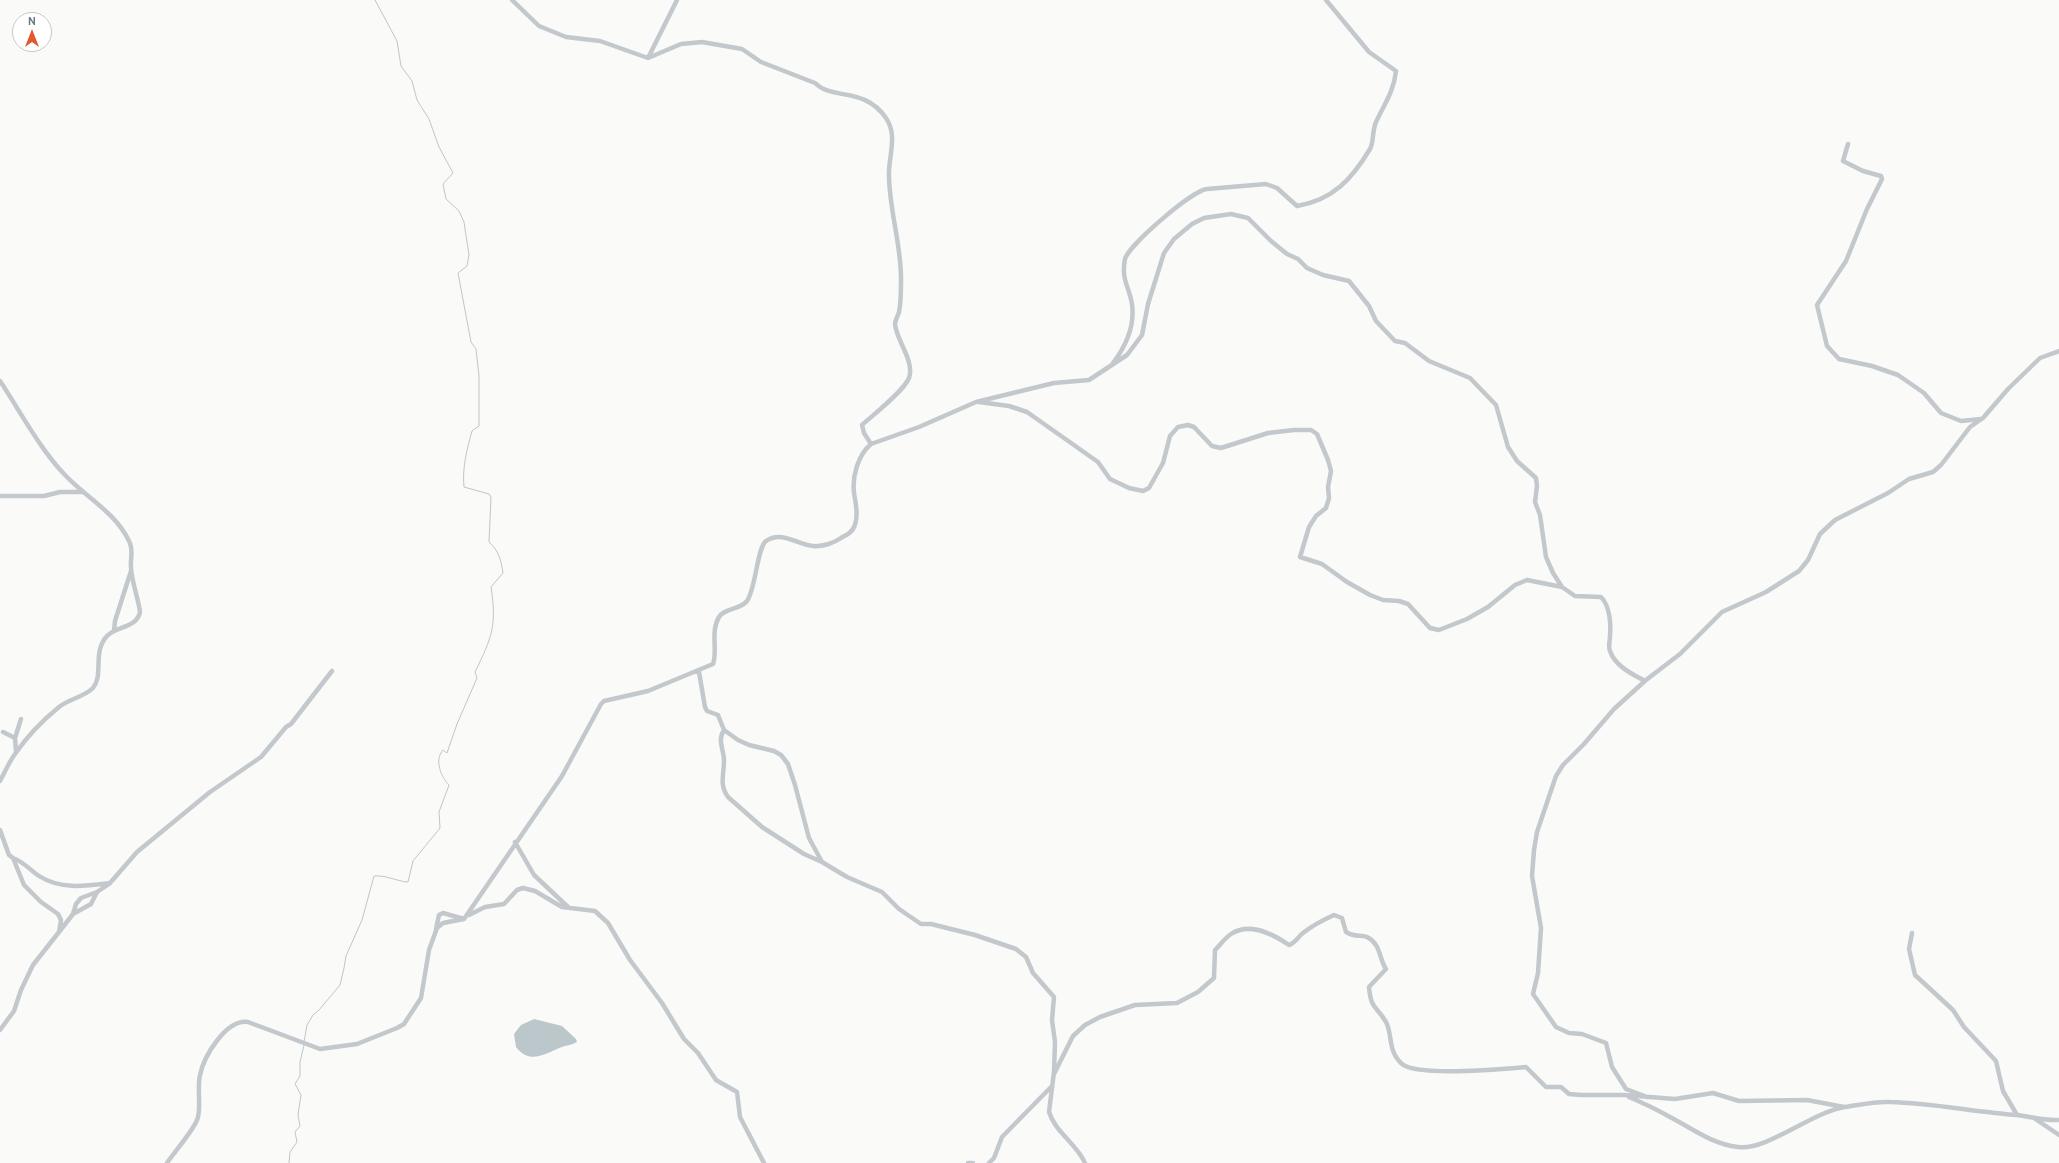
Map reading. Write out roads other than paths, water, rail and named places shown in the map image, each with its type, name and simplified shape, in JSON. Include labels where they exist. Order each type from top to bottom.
[{"type":"street","points":[[512,0],[539,26],[566,37],[600,41],[648,58],[667,49],[692,42],[702,42],[742,49],[761,62],[815,83],[820,87],[857,96],[873,103],[890,124],[892,133],[890,187],[898,242],[901,280],[900,306],[895,323],[900,340],[904,347],[910,372],[904,385],[862,425],[864,433],[871,444]]},
{"type":"street","points":[[648,58],[677,0]]},
{"type":"street","points":[[1112,365],[1122,352],[1132,325],[1132,304],[1123,274],[1126,257],[1165,216],[1200,190],[1266,184],[1277,188],[1297,206],[1307,204],[1331,195],[1358,170],[1370,148],[1372,132],[1390,97],[1396,71],[1370,52],[1326,0]]},
{"type":"street","points":[[1848,144],[1843,161],[1864,171],[1881,176],[1882,179],[1867,209],[1846,261],[1818,305],[1827,346],[1840,359],[1872,366],[1898,375],[1924,393],[1941,413],[1961,421],[1981,419]]},
{"type":"street","points":[[464,919],[515,842],[562,776],[600,704],[604,701],[642,693],[688,674],[698,672],[714,663],[715,631],[720,615],[737,608],[748,599],[761,549],[765,542],[774,538],[788,538],[812,546],[818,546],[838,540],[853,530],[856,520],[855,474],[864,450],[871,444],[919,427],[976,402],[1054,383],[1089,380],[1127,355],[1142,335],[1148,304],[1164,253],[1174,239],[1192,224],[1204,218],[1231,214],[1248,218],[1271,241],[1287,254],[1298,259],[1307,268],[1323,275],[1349,281],[1369,306],[1376,321],[1395,341],[1405,343],[1429,361],[1470,378],[1496,405],[1508,447],[1517,460],[1536,478],[1537,486],[1535,502],[1540,515],[1546,557],[1553,573],[1562,587],[1575,596],[1601,597],[1604,601],[1610,630],[1609,650],[1614,659],[1626,671],[1645,681]]},
{"type":"street","points":[[1647,1097],[1626,1089],[1612,1067],[1606,1043],[1582,1034],[1569,1033],[1556,1027],[1533,994],[1538,973],[1541,928],[1532,876],[1536,832],[1556,776],[1563,765],[1584,744],[1614,709],[1645,681],[1680,654],[1722,612],[1766,592],[1799,571],[1808,560],[1820,534],[1834,520],[1888,493],[1909,479],[1932,472],[1941,465],[1970,428],[1981,419],[2008,389],[2040,358],[2059,351]]},
{"type":"street","points":[[0,381],[43,446],[65,476],[82,492],[104,508],[125,533],[132,549],[131,567],[115,621],[114,631]]},
{"type":"street","points":[[976,402],[1008,406],[1027,412],[1098,462],[1110,479],[1129,488],[1143,492],[1149,488],[1163,462],[1170,436],[1178,427],[1188,425],[1194,427],[1212,446],[1221,448],[1268,433],[1311,430],[1317,434],[1331,471],[1328,487],[1329,498],[1326,508],[1316,516],[1310,527],[1300,557],[1322,564],[1347,582],[1370,595],[1383,600],[1399,601],[1408,604],[1430,628],[1439,630],[1467,619],[1488,606],[1515,585],[1527,580],[1562,587]]},
{"type":"street","points":[[0,496],[44,496],[60,492],[82,492]]},
{"type":"street","points":[[14,754],[58,708],[93,688],[97,678],[100,647],[107,636],[133,622],[139,616],[139,606],[131,567]]},
{"type":"street","points":[[0,1030],[14,1011],[21,990],[33,965],[73,914],[76,904],[81,898],[97,892],[110,883],[137,852],[210,792],[261,757],[286,727],[291,724],[332,671]]},
{"type":"street","points":[[698,672],[704,707],[707,711],[718,715],[724,730],[738,740],[749,745],[774,751],[788,764],[796,785],[809,838],[822,862]]},
{"type":"street","points":[[0,781],[18,747],[15,738],[22,719]]},
{"type":"street","points":[[724,730],[721,736],[724,760],[722,777],[724,791],[728,797],[762,827],[804,854],[822,862],[847,877],[882,892],[899,909],[921,924],[927,923],[975,935],[1007,946],[1023,954],[1029,962],[1033,973],[1054,997],[1052,1020],[1055,1042],[1054,1074],[1049,1106],[1050,1116],[1079,1150],[1085,1163]]},
{"type":"street","points":[[3,732],[15,738]]},
{"type":"street","points":[[0,830],[9,855],[23,862],[41,877],[57,884],[84,886],[110,883]]},
{"type":"street","points":[[515,842],[534,875],[568,907]]},
{"type":"street","points":[[13,858],[28,890],[60,916],[59,932]]},
{"type":"street","points":[[435,932],[442,923],[464,919],[473,912],[485,907],[504,904],[517,890],[523,888],[536,891],[557,905],[595,911],[608,923],[630,960],[662,1003],[684,1039],[698,1053],[716,1080],[737,1092],[740,1117],[764,1163]]},
{"type":"street","points":[[73,914],[91,904],[97,892]]},
{"type":"street","points":[[167,1163],[198,1119],[198,1092],[202,1068],[222,1034],[230,1027],[242,1022],[248,1022],[320,1049],[347,1047],[368,1041],[404,1024],[422,993],[427,958],[437,920],[443,913],[464,919]]},
{"type":"street","points":[[1054,1074],[1073,1036],[1084,1025],[1123,1008],[1135,1005],[1177,1003],[1198,992],[1214,978],[1215,950],[1229,935],[1237,931],[1260,931],[1273,934],[1289,945],[1315,924],[1334,914],[1342,918],[1346,932],[1358,937],[1365,936],[1372,940],[1379,950],[1381,962],[1386,969],[1369,988],[1370,1002],[1386,1023],[1391,1045],[1396,1056],[1402,1064],[1411,1069],[1433,1071],[1526,1067],[1546,1087],[1561,1087],[1570,1094],[1625,1095],[1676,1099],[1712,1093],[1739,1102],[1807,1100],[1844,1107]]},
{"type":"street","points":[[1912,933],[1909,949],[1915,975],[1953,1010],[1964,1027],[1996,1061],[2004,1091],[2017,1115]]},
{"type":"street","points":[[989,1163],[994,1158],[1002,1137],[1053,1084]]},
{"type":"street","points":[[1625,1095],[1665,1114],[1702,1137],[1740,1148],[1755,1146],[1783,1134],[1820,1114],[1844,1107],[1889,1102],[1989,1114],[2017,1115],[2059,1120]]},
{"type":"street","points":[[2033,1117],[2059,1135]]},
{"type":"street","points":[[968,1163],[973,1163]]},
{"type":"waterway","points":[[304,1042],[307,1025],[313,1015],[340,985],[346,956],[362,920],[374,876],[383,876],[408,882],[413,861],[440,828],[439,812],[449,785],[441,773],[439,763],[440,754],[443,750],[447,753],[457,724],[477,678],[475,672],[486,649],[492,631],[493,600],[491,587],[503,573],[499,556],[489,542],[491,497],[489,494],[464,487],[464,466],[468,445],[472,431],[479,426],[479,376],[476,349],[471,342],[458,273],[467,266],[469,255],[464,222],[459,211],[446,199],[443,184],[453,173],[439,147],[429,119],[417,100],[412,81],[401,66],[397,41],[375,0]]},
{"type":"waterway","points":[[289,1163],[290,1152],[297,1142],[295,1132],[300,1126],[298,1115],[301,1095],[295,1084],[300,1076],[300,1062],[304,1045]]}]
